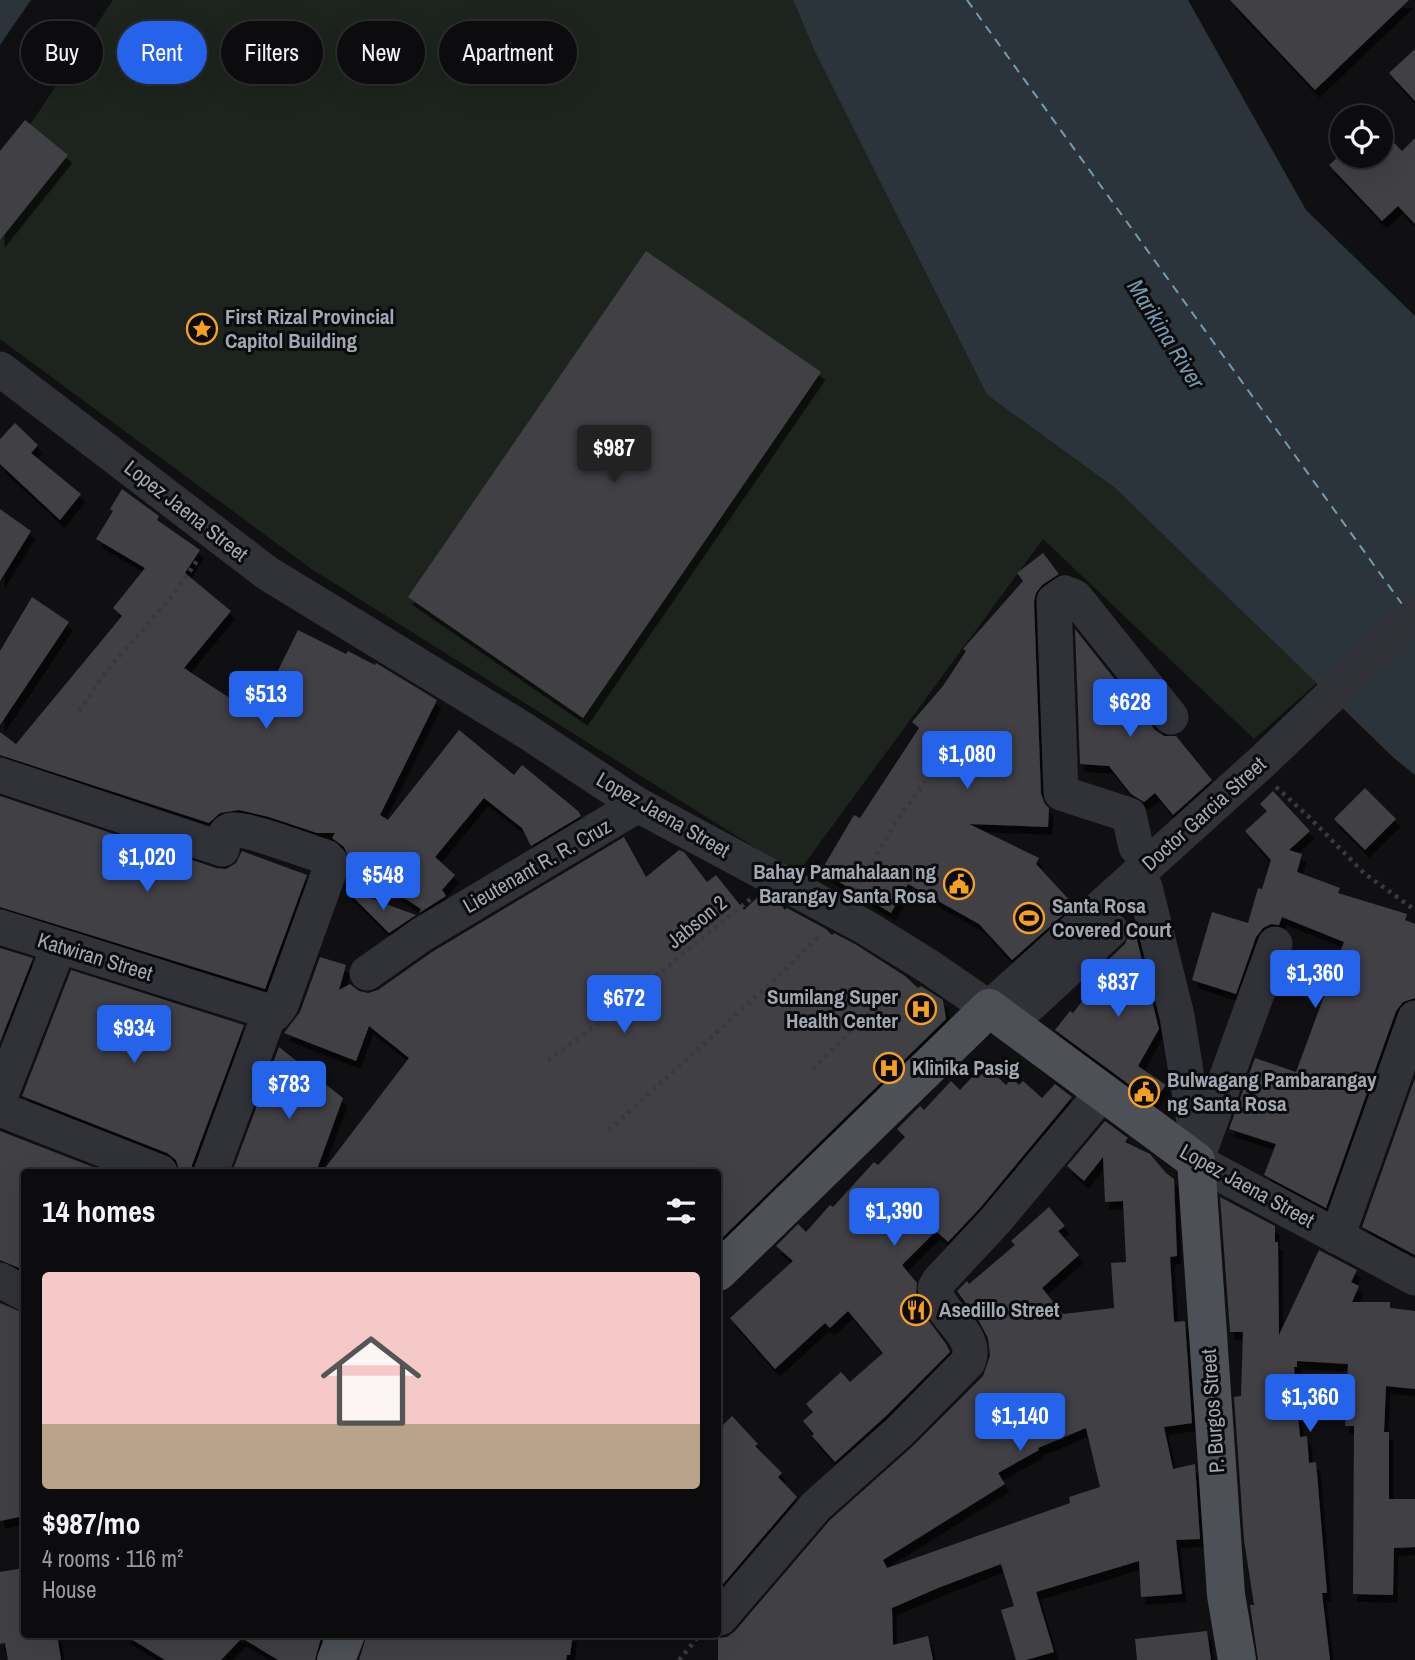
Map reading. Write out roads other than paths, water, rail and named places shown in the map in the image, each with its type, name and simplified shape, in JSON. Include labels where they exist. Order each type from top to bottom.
[{"type":"main road","points":[[949,1046],[990,1036],[1008,1037],[1012,1025]]},
{"type":"main road","name":"Doctor Garcia Street","points":[[721,1269],[949,1046],[1012,1025]]},
{"type":"main road","name":"Lopez Jaena Street","points":[[1012,1025],[1102,1093],[1198,1157]]},
{"type":"main road","name":"P. Burgos Street","points":[[1198,1157],[1226,1595],[1237,1660]]},
{"type":"main road","points":[[336,1660],[344,1638]]},
{"type":"street","name":"Lopez Jaena Street","points":[[0,369],[267,573],[526,731],[638,805],[831,924],[928,965],[1012,1025]]},
{"type":"street","points":[[1136,847],[1129,815],[1061,793],[1054,601],[1065,593],[1075,597],[1171,717]]},
{"type":"street","name":"Doctor Garcia Street","points":[[1012,1025],[1267,771],[1415,615]]},
{"type":"street","points":[[1012,1025],[1267,771]]},
{"type":"street","points":[[0,775],[222,849],[225,835],[234,830],[265,836],[326,857],[330,861],[331,867],[281,1004],[275,1013],[270,1012],[212,1169]]},
{"type":"street","name":"Lieutenant R. R. Cruz","points":[[367,972],[421,935],[638,805]]},
{"type":"street","points":[[1147,891],[1177,1016],[1198,1157]]},
{"type":"street","name":"Katwiran Street","points":[[0,927],[270,1012]]},
{"type":"street","points":[[1198,1157],[1275,944]]},
{"type":"street","points":[[0,1097],[59,946]]},
{"type":"street","points":[[1337,1237],[1415,1018]]},
{"type":"street","points":[[721,1614],[816,1506],[900,1432],[968,1362],[971,1348],[939,1303],[935,1288],[1102,1093]]},
{"type":"street","points":[[0,1109],[152,1169]]},
{"type":"street","name":"Lopez Jaena Street","points":[[1198,1157],[1337,1237],[1415,1278]]},
{"type":"street","points":[[0,1280],[21,1291]]},
{"type":"water","points":[[0,0],[31,0],[0,45]]},
{"type":"water","name":"Marikina River","points":[[793,0],[1188,0],[1306,210],[1415,316],[1415,775],[1395,759],[1115,488],[987,395],[815,52]]},
{"type":"place","name":"First Rizal Provincial Capitol Building","points":[[202,329]]},
{"type":"place","name":"Bahay Pamahalaan ng Barangay Santa Rosa","points":[[959,884]]},
{"type":"place","name":"Santa Rosa Covered Court","points":[[1029,918]]},
{"type":"place","name":"Sumilang Super Health Center","points":[[921,1009]]},
{"type":"place","name":"Klinika Pasig","points":[[889,1068]]},
{"type":"place","name":"Bulwagang Pambarangay ng Santa Rosa","points":[[1144,1092]]},
{"type":"place","name":"Asedillo Street","points":[[916,1310]]}]
